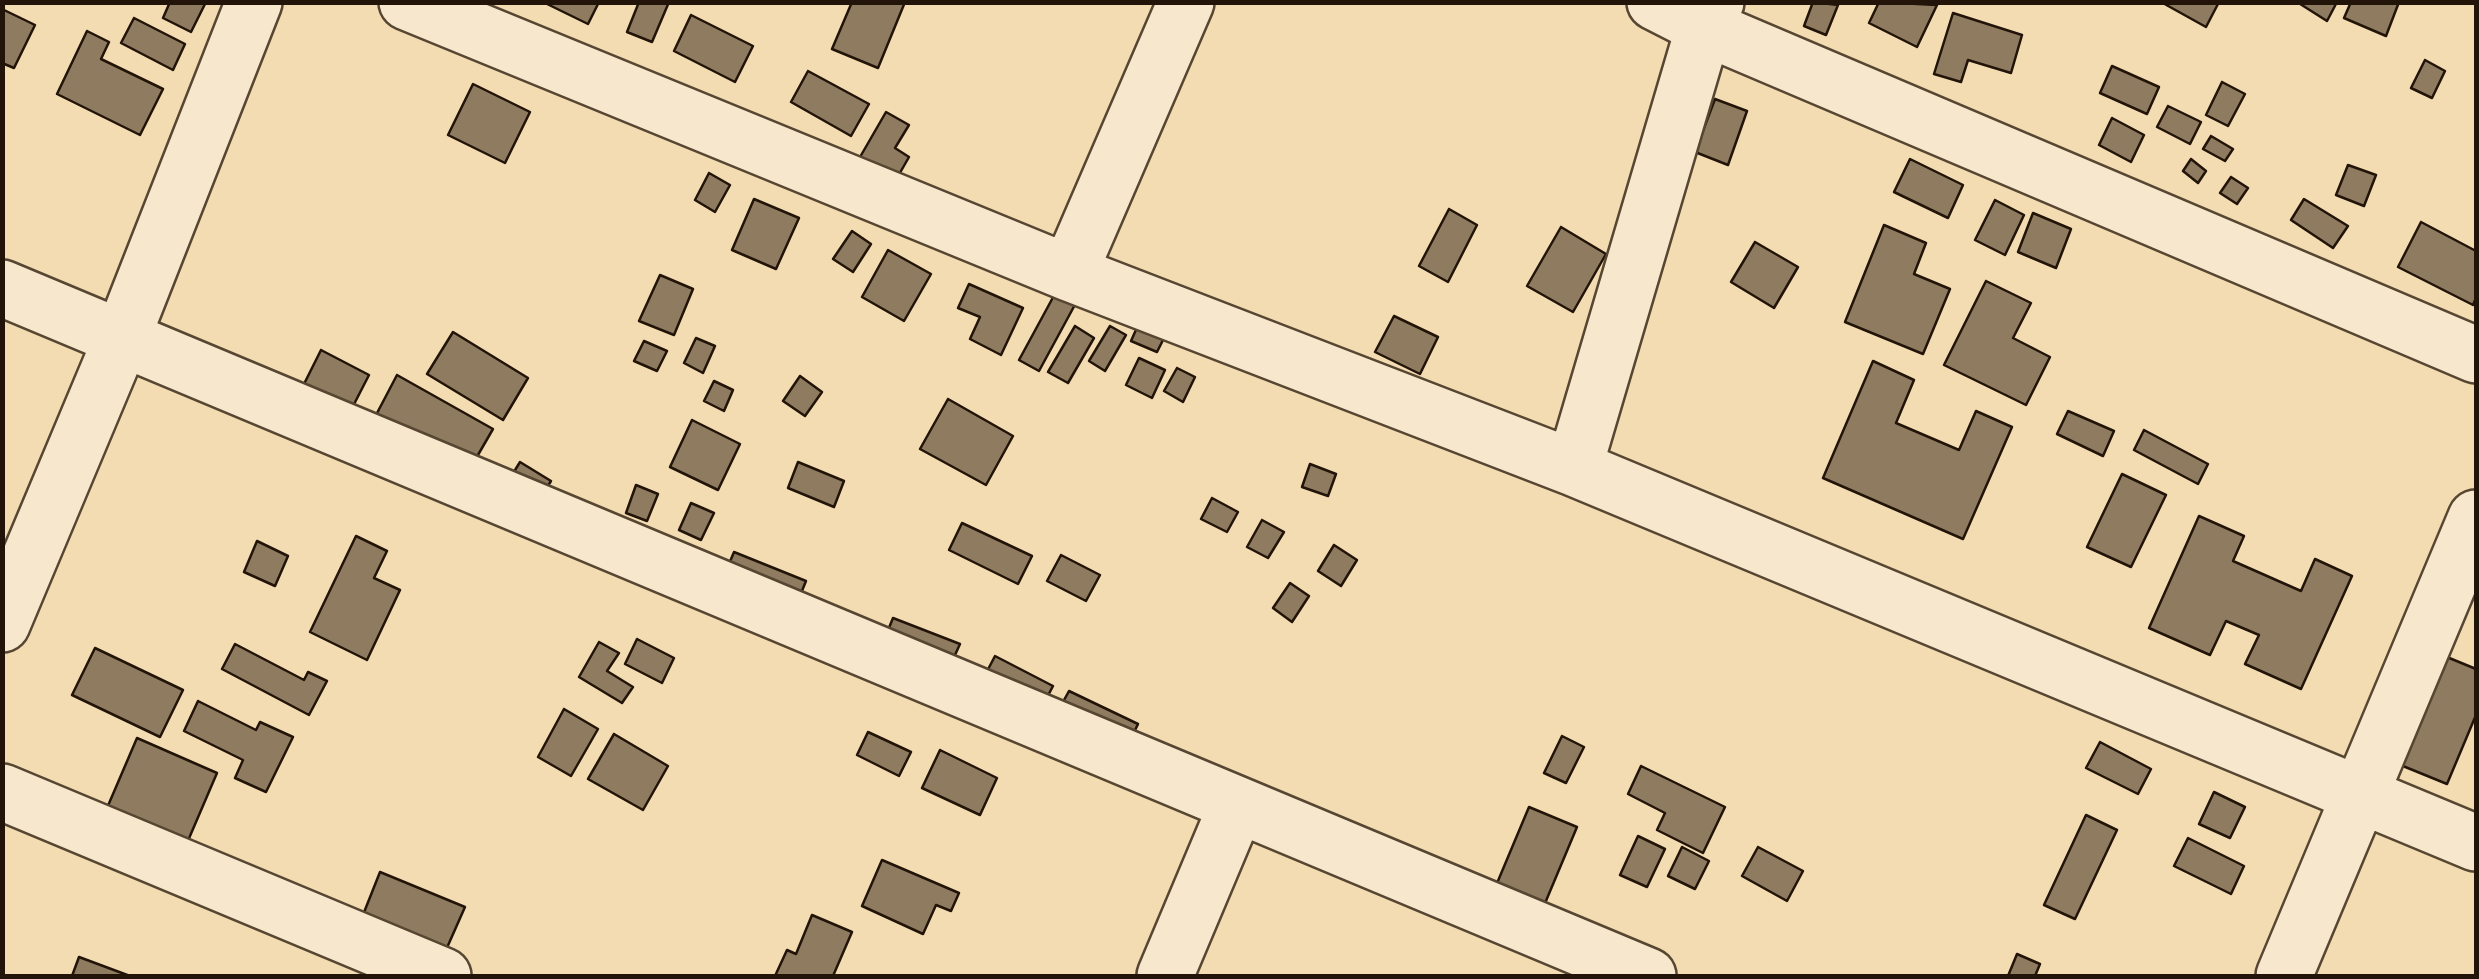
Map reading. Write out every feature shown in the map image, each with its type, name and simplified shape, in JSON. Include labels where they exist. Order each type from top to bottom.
[{"type":"street","points":[[2,624],[122,338],[254,2]]},
{"type":"street","points":[[406,2],[1069,273],[1574,468],[2476,843]]},
{"type":"street","points":[[1069,273],[1186,2]]},
{"type":"street","points":[[1655,2],[1710,15],[2476,354]]},
{"type":"street","points":[[1574,468],[1710,15]]},
{"type":"street","points":[[2,288],[1648,976]]},
{"type":"street","points":[[2284,976],[2476,518]]},
{"type":"street","points":[[2,792],[444,976]]},
{"type":"street","points":[[1166,976],[1237,805]]},
{"type":"building","points":[[170,2],[206,2],[191,32],[163,18]]},
{"type":"building","points":[[543,2],[599,2],[588,24]]},
{"type":"building","points":[[639,2],[669,2],[652,42],[627,32]]},
{"type":"building","points":[[852,2],[905,2],[878,68],[832,49]]},
{"type":"building","points":[[1813,2],[1838,5],[1826,35],[1804,26]]},
{"type":"building","points":[[1879,2],[1937,5],[1917,47],[1869,23]]},
{"type":"building","points":[[2161,2],[2219,2],[2206,27]]},
{"type":"building","points":[[2297,2],[2337,2],[2327,21]]},
{"type":"building","points":[[2351,2],[2399,2],[2386,36],[2344,18]]},
{"type":"building","points":[[2,9],[35,25],[14,68],[2,63]]},
{"type":"building","points":[[1953,13],[2022,35],[2011,73],[1968,60],[1961,82],[1934,74]]},
{"type":"building","points":[[691,15],[753,46],[735,82],[674,51]]},
{"type":"building","points":[[134,18],[185,44],[173,70],[121,43]]},
{"type":"building","points":[[87,31],[109,42],[101,59],[163,89],[140,135],[57,94]]},
{"type":"building","points":[[2425,60],[2445,71],[2432,98],[2411,88]]},
{"type":"building","points":[[2112,66],[2159,87],[2147,114],[2100,93]]},
{"type":"building","points":[[808,71],[869,104],[851,136],[791,102]]},
{"type":"building","points":[[2222,82],[2245,94],[2228,126],[2206,115]]},
{"type":"building","points":[[473,84],[530,112],[505,163],[448,135]]},
{"type":"building","points":[[1715,99],[1747,111],[1728,165],[1695,152]]},
{"type":"building","points":[[2168,106],[2201,122],[2190,144],[2157,127]]},
{"type":"building","points":[[886,112],[909,125],[895,148],[909,157],[893,185],[856,164]]},
{"type":"building","points":[[2112,118],[2144,135],[2131,162],[2099,145]]},
{"type":"building","points":[[2211,136],[2233,149],[2225,161],[2203,149]]},
{"type":"building","points":[[1910,159],[1963,185],[1948,218],[1894,192]]},
{"type":"building","points":[[2191,159],[2206,171],[2198,183],[2183,171]]},
{"type":"building","points":[[2348,165],[2376,175],[2364,206],[2336,195]]},
{"type":"building","points":[[709,173],[730,185],[715,212],[695,200]]},
{"type":"building","points":[[2231,177],[2248,188],[2237,204],[2220,193]]},
{"type":"building","points":[[754,199],[799,218],[776,269],[732,250]]},
{"type":"building","points":[[2304,199],[2348,226],[2333,248],[2291,220]]},
{"type":"building","points":[[1995,200],[2024,215],[2005,255],[1975,240]]},
{"type":"building","points":[[1449,209],[1477,225],[1448,282],[1419,266]]},
{"type":"building","points":[[2033,213],[2071,229],[2056,268],[2018,252]]},
{"type":"building","points":[[2421,222],[2476,251],[2473,305],[2398,267]]},
{"type":"building","points":[[1884,225],[1926,243],[1914,274],[1950,289],[1923,354],[1845,322]]},
{"type":"building","points":[[1561,227],[1606,254],[1573,312],[1527,286]]},
{"type":"building","points":[[852,231],[871,244],[853,272],[833,259]]},
{"type":"building","points":[[1755,242],[1798,267],[1774,308],[1731,282]]},
{"type":"building","points":[[888,250],[931,274],[904,321],[862,297]]},
{"type":"building","points":[[660,275],[693,289],[674,335],[639,321]]},
{"type":"building","points":[[1986,281],[2031,303],[2013,338],[2050,357],[2026,405],[1944,365]]},
{"type":"building","points":[[969,284],[1023,308],[1001,355],[970,339],[980,317],[958,308]]},
{"type":"building","points":[[1057,290],[1077,301],[1039,371],[1019,360]]},
{"type":"building","points":[[1394,316],[1438,337],[1420,374],[1375,352]]},
{"type":"building","points":[[1139,323],[1166,334],[1157,352],[1131,341]]},
{"type":"building","points":[[1075,326],[1094,338],[1068,383],[1048,372]]},
{"type":"building","points":[[1110,326],[1126,335],[1105,371],[1089,361]]},
{"type":"building","points":[[453,332],[528,378],[503,420],[427,374]]},
{"type":"building","points":[[696,338],[715,346],[703,373],[684,363]]},
{"type":"building","points":[[644,341],[667,351],[657,371],[634,361]]},
{"type":"building","points":[[321,350],[369,375],[349,414],[301,390]]},
{"type":"building","points":[[1139,358],[1165,370],[1152,398],[1126,385]]},
{"type":"building","points":[[1873,361],[1914,380],[1896,423],[1959,450],[1976,411],[2012,427],[1963,539],[1823,478]]},
{"type":"building","points":[[1177,368],[1195,377],[1183,402],[1164,391]]},
{"type":"building","points":[[397,375],[493,429],[471,467],[376,415]]},
{"type":"building","points":[[800,376],[822,392],[805,416],[783,401]]},
{"type":"building","points":[[714,381],[733,390],[724,411],[704,401]]},
{"type":"building","points":[[948,399],[1013,436],[986,485],[920,449]]},
{"type":"building","points":[[2068,411],[2114,431],[2103,456],[2057,434]]},
{"type":"building","points":[[692,420],[740,444],[718,490],[670,467]]},
{"type":"building","points":[[2144,430],[2208,464],[2198,484],[2134,450]]},
{"type":"building","points":[[520,462],[551,481],[530,515],[499,496]]},
{"type":"building","points":[[798,462],[844,481],[834,507],[788,488]]},
{"type":"building","points":[[1310,464],[1336,474],[1328,496],[1302,487]]},
{"type":"building","points":[[2122,474],[2166,495],[2131,567],[2087,547]]},
{"type":"building","points":[[636,485],[658,494],[647,521],[626,513]]},
{"type":"building","points":[[1212,498],[1238,512],[1227,532],[1201,519]]},
{"type":"building","points":[[691,503],[714,513],[701,540],[679,530]]},
{"type":"building","points":[[2199,516],[2244,536],[2233,561],[2301,591],[2315,559],[2352,576],[2301,689],[2245,664],[2259,635],[2226,621],[2210,655],[2149,628]]},
{"type":"building","points":[[1262,520],[1284,532],[1268,558],[1247,547]]},
{"type":"building","points":[[962,523],[1032,556],[1018,584],[949,550]]},
{"type":"building","points":[[356,536],[387,551],[374,578],[400,590],[367,660],[310,632]]},
{"type":"building","points":[[257,541],[288,556],[275,586],[244,572]]},
{"type":"building","points":[[1334,545],[1357,560],[1341,586],[1318,571]]},
{"type":"building","points":[[734,552],[806,581],[793,613],[721,583]]},
{"type":"building","points":[[1061,555],[1100,575],[1086,601],[1047,581]]},
{"type":"building","points":[[1290,583],[1309,596],[1292,622],[1273,608]]},
{"type":"building","points":[[893,618],[960,644],[950,666],[884,640]]},
{"type":"building","points":[[637,639],[674,658],[662,683],[625,664]]},
{"type":"building","points":[[599,642],[619,653],[607,671],[633,687],[622,703],[579,677]]},
{"type":"building","points":[[235,644],[304,680],[308,672],[327,681],[309,715],[222,669]]},
{"type":"building","points":[[95,648],[183,690],[160,737],[72,695]]},
{"type":"building","points":[[2442,655],[2476,669],[2476,715],[2447,784],[2398,764]]},
{"type":"building","points":[[995,656],[1053,686],[1042,707],[984,677]]},
{"type":"building","points":[[1069,691],[1138,724],[1128,745],[1058,711]]},
{"type":"building","points":[[198,701],[256,730],[260,722],[293,737],[266,792],[235,778],[243,760],[184,731]]},
{"type":"building","points":[[564,709],[598,729],[571,776],[538,757]]},
{"type":"building","points":[[868,732],[911,752],[899,776],[857,755]]},
{"type":"building","points":[[614,734],[668,766],[643,810],[588,779]]},
{"type":"building","points":[[1562,736],[1584,747],[1566,783],[1544,773]]},
{"type":"building","points":[[137,738],[217,773],[184,850],[104,815]]},
{"type":"building","points":[[2100,742],[2151,769],[2138,794],[2086,768]]},
{"type":"building","points":[[940,750],[997,778],[980,815],[922,788]]},
{"type":"building","points":[[1641,766],[1725,807],[1703,853],[1657,830],[1665,813],[1628,794]]},
{"type":"building","points":[[2214,792],[2245,807],[2230,838],[2199,824]]},
{"type":"building","points":[[1529,807],[1577,827],[1543,908],[1495,888]]},
{"type":"building","points":[[2086,815],[2117,830],[2075,919],[2044,905]]},
{"type":"building","points":[[1638,836],[1665,849],[1647,887],[1620,875]]},
{"type":"building","points":[[2188,838],[2244,866],[2231,894],[2174,866]]},
{"type":"building","points":[[1682,847],[1709,861],[1695,889],[1668,876]]},
{"type":"building","points":[[1758,847],[1803,871],[1787,901],[1742,876]]},
{"type":"building","points":[[882,860],[959,893],[951,911],[936,905],[923,934],[862,906]]},
{"type":"building","points":[[380,872],[465,907],[442,959],[359,925]]},
{"type":"building","points":[[812,915],[852,932],[833,976],[775,976],[787,950],[796,954]]},
{"type":"building","points":[[2017,954],[2040,964],[2035,976],[2008,976]]},
{"type":"building","points":[[79,957],[130,976],[72,976]]}]
